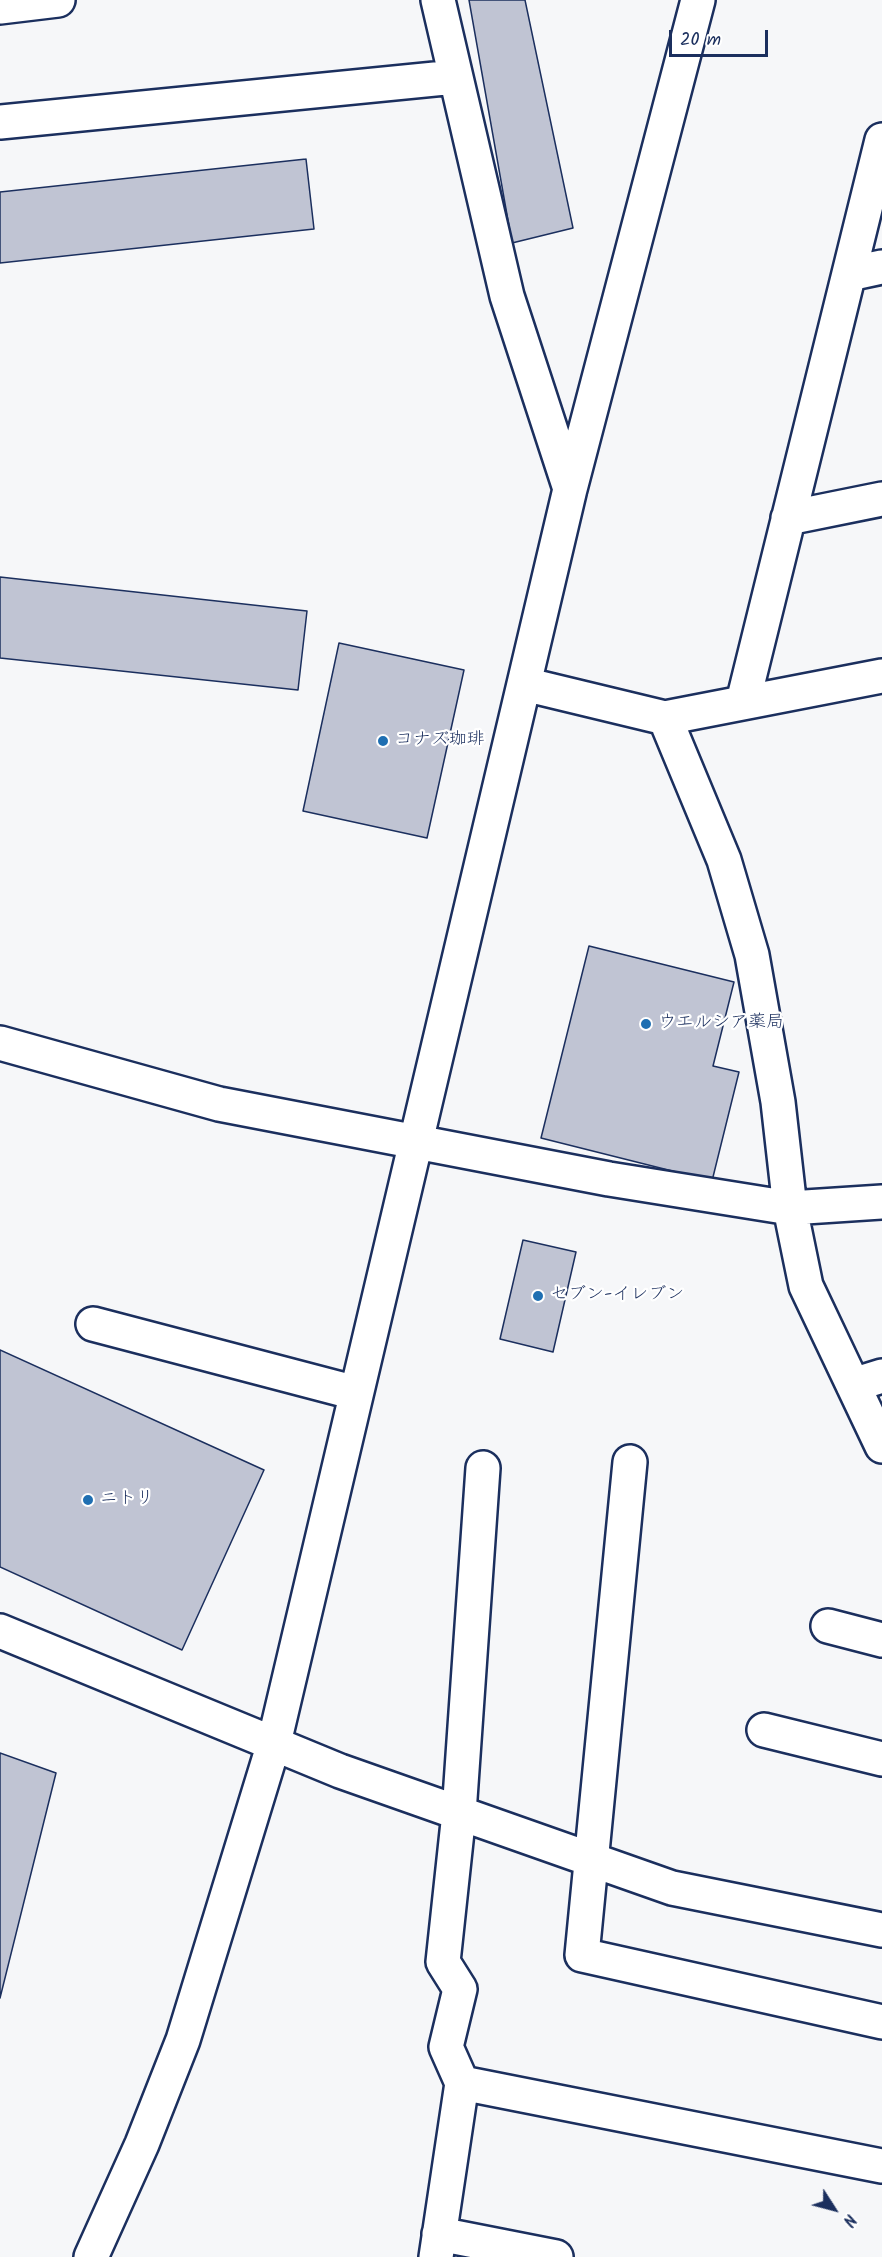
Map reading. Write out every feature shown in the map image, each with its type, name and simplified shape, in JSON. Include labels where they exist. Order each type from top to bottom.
[{"type":"street","points":[[0,7],[58,0]]},
{"type":"street","points":[[438,0],[507,296],[570,489]]},
{"type":"street","points":[[91,2257],[142,2144],[183,2040],[274,1743],[570,489],[698,0]]},
{"type":"street","points":[[0,122],[455,77]]},
{"type":"street","points":[[742,702],[882,140]]},
{"type":"street","points":[[849,274],[882,267]]},
{"type":"street","points":[[788,518],[882,499]]},
{"type":"street","points":[[524,684],[665,718],[882,676]]},
{"type":"street","points":[[665,718],[724,860],[752,955],[778,1102],[790,1208],[806,1286],[867,1381],[882,1446]]},
{"type":"street","points":[[0,1043],[219,1104],[609,1179],[790,1208],[882,1202]]},
{"type":"street","points":[[93,1324],[356,1393]]},
{"type":"street","points":[[630,1462],[582,1955],[882,2022]]},
{"type":"street","points":[[483,1468],[459,1813],[443,1962],[460,1989],[446,2047],[462,2083],[438,2245],[556,2257]]},
{"type":"street","points":[[828,1626],[882,1640]]},
{"type":"street","points":[[0,1631],[340,1771],[672,1888],[882,1930]]},
{"type":"street","points":[[764,1730],[882,1760]]},
{"type":"street","points":[[462,2083],[882,2166]]},
{"type":"building","points":[[469,0],[525,0],[573,228],[512,243]]},
{"type":"building","points":[[306,159],[314,229],[0,263],[0,192]]},
{"type":"building","points":[[0,577],[307,611],[298,690],[0,658]]},
{"type":"building","name":"コナズ珈琲","points":[[339,643],[464,670],[427,838],[303,811]]},
{"type":"building","name":"ウエルシア薬局","points":[[589,946],[734,982],[713,1066],[739,1072],[712,1181],[541,1138]]},
{"type":"building","name":"セブン-イレブン","points":[[523,1240],[576,1252],[553,1352],[500,1339]]},
{"type":"building","points":[[0,1350],[264,1470],[182,1650],[0,1567]]},
{"type":"building","points":[[0,1753],[56,1773],[0,1998]]},
{"type":"place","name":"コナズ珈琲","points":[[383,741]]},
{"type":"place","name":"ウエルシア薬局","points":[[646,1024]]},
{"type":"place","name":"セブン-イレブン","points":[[538,1296]]},
{"type":"place","name":"ニトリ","points":[[88,1500]]}]
